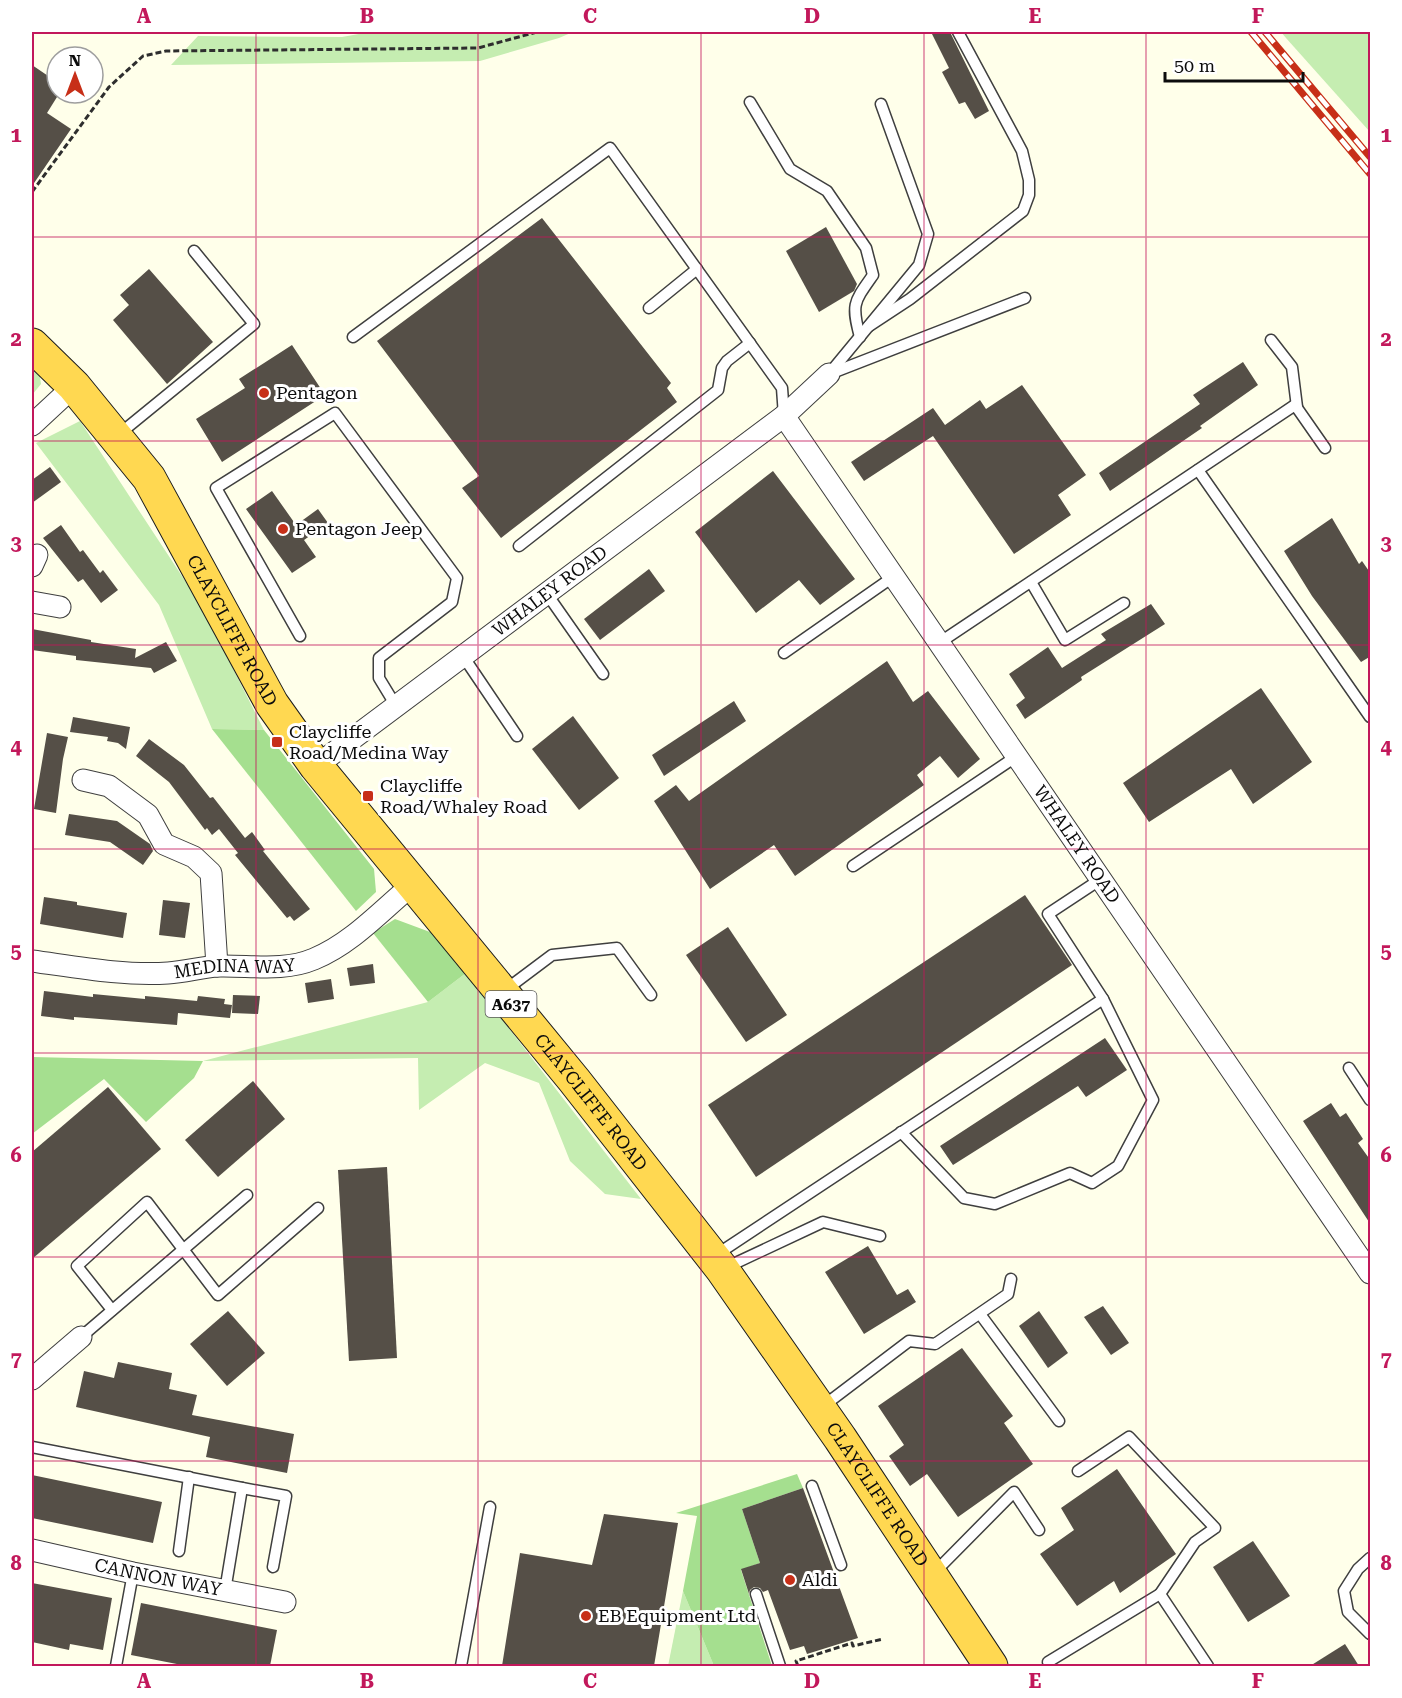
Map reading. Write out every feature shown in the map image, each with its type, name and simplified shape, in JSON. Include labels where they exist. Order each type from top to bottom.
[{"type":"highway","name":"CLAYCLIFFE ROAD","points":[[32,345],[74,386],[149,478],[272,704],[316,766],[574,1080],[718,1263],[820,1409],[991,1666]]},
{"type":"street","name":"WHALEY ROAD","points":[[316,766],[784,416],[829,374]]},
{"type":"street","points":[[32,425],[74,386]]},
{"type":"street","name":"WHALEY ROAD","points":[[784,416],[1371,1273]]},
{"type":"street","points":[[32,601],[60,607]]},
{"type":"street","points":[[83,780],[110,786],[148,815],[164,844],[194,858],[211,873],[217,966]]},
{"type":"street","name":"MEDINA WAY","points":[[32,962],[169,974],[217,966],[255,968],[284,966],[314,959],[350,938],[412,885]]},
{"type":"street","points":[[32,1379],[81,1337]]},
{"type":"street","name":"CANNON WAY","points":[[32,1550],[133,1573],[285,1602]]},
{"type":"lane","points":[[869,326],[910,299],[1023,211],[1026,204],[1029,180],[1022,151],[958,32]]},
{"type":"lane","points":[[750,102],[790,169],[827,191],[866,248],[873,275],[855,300],[855,319],[860,337]]},
{"type":"lane","points":[[829,374],[919,266],[928,234],[881,104]]},
{"type":"lane","points":[[353,337],[610,148],[782,388],[784,416]]},
{"type":"lane","points":[[115,437],[254,324],[194,251]]},
{"type":"lane","points":[[649,308],[697,269]]},
{"type":"lane","points":[[829,374],[1025,298]]},
{"type":"lane","points":[[939,643],[1295,405],[1297,407],[1292,367],[1271,340]]},
{"type":"lane","points":[[519,546],[718,390],[722,368],[727,361],[750,343]]},
{"type":"lane","points":[[1295,405],[1325,448]]},
{"type":"lane","points":[[300,636],[216,488],[335,413],[457,578],[452,602],[379,658],[379,678],[396,706]]},
{"type":"lane","points":[[1198,470],[1371,717]]},
{"type":"lane","points":[[784,653],[894,576]]},
{"type":"lane","points":[[1031,582],[1065,640],[1124,603]]},
{"type":"lane","points":[[547,594],[603,674]]},
{"type":"lane","points":[[464,656],[517,736]]},
{"type":"lane","points":[[854,866],[1017,756]]},
{"type":"lane","points":[[901,1132],[964,1198],[995,1204],[1070,1173],[1092,1183],[1118,1166],[1153,1100],[1103,999],[1048,914],[1101,879]]},
{"type":"lane","points":[[502,993],[552,955],[617,948],[651,995]]},
{"type":"lane","points":[[718,1263],[901,1132],[1103,999]]},
{"type":"lane","points":[[1348,1068],[1371,1100]]},
{"type":"lane","points":[[81,1337],[247,1195]]},
{"type":"lane","points":[[112,1310],[77,1266],[147,1202],[218,1295],[318,1208]]},
{"type":"lane","points":[[718,1263],[823,1222],[880,1236]]},
{"type":"lane","points":[[820,1409],[909,1341],[936,1344],[1008,1294],[1011,1279]]},
{"type":"lane","points":[[980,1314],[1059,1421]]},
{"type":"lane","points":[[1048,1662],[1160,1594],[1195,1542],[1215,1528],[1129,1437],[1078,1471]]},
{"type":"lane","points":[[32,1447],[286,1496],[273,1567]]},
{"type":"lane","points":[[179,1551],[189,1477]]},
{"type":"lane","points":[[812,1486],[841,1565]]},
{"type":"lane","points":[[225,1591],[242,1488]]},
{"type":"lane","points":[[930,1576],[1014,1492],[1039,1530]]},
{"type":"lane","points":[[461,1666],[490,1507]]},
{"type":"lane","points":[[1371,1558],[1358,1569],[1344,1591],[1348,1612],[1371,1634]]},
{"type":"lane","points":[[117,1666],[133,1573]]},
{"type":"lane","points":[[756,1594],[780,1666]]},
{"type":"lane","points":[[1160,1594],[1208,1666]]},
{"type":"path","points":[[32,192],[109,87],[143,56],[166,51],[478,48],[537,32]]},
{"type":"path","points":[[798,1666],[796,1661],[852,1643],[853,1646],[883,1639]]},
{"type":"green space","points":[[370,32],[573,32],[480,61],[171,65],[198,36],[342,37]]},
{"type":"green space","points":[[1281,32],[1370,32],[1370,132],[1286,38]]},
{"type":"green space","points":[[32,364],[39,371],[41,384],[32,395]]},
{"type":"green space","points":[[80,421],[201,605],[264,730],[212,729],[159,605],[36,443]]},
{"type":"green space","points":[[212,729],[264,730],[374,869],[376,892],[356,911]]},
{"type":"green space","points":[[395,919],[438,935],[466,973],[428,1002],[373,933]]},
{"type":"green space","points":[[466,973],[641,1199],[605,1194],[570,1161],[539,1083],[485,1063],[419,1110],[418,1058],[203,1061],[428,1002]]},
{"type":"green space","points":[[32,1057],[203,1061],[194,1078],[146,1122],[104,1079],[32,1134]]},
{"type":"green space","points":[[797,1474],[803,1488],[742,1509],[760,1563],[741,1570],[772,1666],[714,1666],[683,1591],[697,1516],[676,1513]]},
{"type":"green space","points":[[683,1591],[714,1666],[668,1666]]},
{"type":"building","points":[[931,32],[950,32],[989,111],[975,119],[965,102],[959,104],[942,72],[949,68]]},
{"type":"building","points":[[32,65],[45,74],[45,105],[52,105],[47,113],[71,129],[32,186]]},
{"type":"building","points":[[542,218],[671,383],[667,388],[677,402],[501,538],[462,488],[479,476],[377,341]]},
{"type":"building","points":[[826,227],[857,284],[854,291],[819,312],[786,251]]},
{"type":"building","points":[[149,269],[213,342],[167,384],[113,320],[129,305],[120,295]]},
{"type":"building","points":[[292,345],[325,395],[222,462],[196,419],[245,388],[239,379]]},
{"type":"building","points":[[1243,362],[1258,385],[1200,426],[1202,428],[1110,491],[1099,473],[1200,404],[1193,395]]},
{"type":"building","points":[[1022,385],[1086,475],[1058,495],[1071,515],[1014,554],[933,436],[864,481],[851,462],[933,408],[945,425],[980,400],[986,409]]},
{"type":"building","points":[[50,467],[61,482],[32,503],[32,480]]},
{"type":"building","points":[[773,471],[855,579],[820,605],[799,580],[756,613],[695,532]]},
{"type":"building","points":[[272,491],[296,525],[318,509],[328,523],[304,540],[316,557],[292,573],[246,509]]},
{"type":"building","points":[[1332,518],[1359,564],[1362,561],[1371,574],[1371,656],[1361,662],[1312,596],[1284,551]]},
{"type":"building","points":[[61,525],[80,552],[83,550],[100,573],[103,570],[118,590],[101,603],[83,579],[78,582],[43,538]]},
{"type":"building","points":[[649,569],[665,591],[600,640],[584,619]]},
{"type":"building","points":[[1151,604],[1165,624],[1081,677],[1082,680],[1025,719],[1016,705],[1025,698],[1009,674],[1048,647],[1062,668],[1106,640],[1101,634]]},
{"type":"building","points":[[32,629],[136,649],[135,658],[166,642],[177,661],[154,673],[151,668],[76,660],[76,656],[32,650]]},
{"type":"building","points":[[887,661],[913,702],[928,691],[980,759],[958,778],[940,756],[917,775],[924,785],[795,876],[774,845],[710,889],[654,801],[676,785],[689,801]]},
{"type":"building","points":[[1261,688],[1312,762],[1253,804],[1231,769],[1149,822],[1123,783]]},
{"type":"building","points":[[734,701],[746,721],[664,776],[652,755]]},
{"type":"building","points":[[573,716],[619,778],[579,810],[532,749]]},
{"type":"building","points":[[73,717],[130,727],[126,749],[118,743],[107,741],[108,737],[70,732]]},
{"type":"building","points":[[47,733],[68,737],[56,813],[34,809]]},
{"type":"building","points":[[149,739],[184,765],[245,838],[252,832],[265,850],[263,851],[310,909],[294,921],[290,916],[287,918],[235,855],[238,853],[219,829],[212,835],[207,828],[205,830],[169,782],[136,756]]},
{"type":"building","points":[[69,814],[117,821],[150,844],[153,851],[143,865],[110,842],[65,835]]},
{"type":"building","points":[[1025,895],[1072,965],[756,1177],[708,1105]]},
{"type":"building","points":[[44,897],[127,913],[123,938],[40,924]]},
{"type":"building","points":[[163,900],[190,903],[185,938],[159,935]]},
{"type":"building","points":[[728,927],[787,1015],[746,1042],[686,955]]},
{"type":"building","points":[[373,964],[375,983],[350,986],[347,968]]},
{"type":"building","points":[[331,979],[334,999],[308,1003],[305,983]]},
{"type":"building","points":[[44,991],[93,997],[93,994],[197,1001],[198,996],[225,999],[224,1004],[232,1005],[230,1018],[178,1013],[177,1025],[74,1017],[74,1020],[41,1016]]},
{"type":"building","points":[[233,995],[260,996],[258,1014],[232,1013]]},
{"type":"building","points":[[1105,1038],[1127,1070],[1086,1097],[1078,1086],[953,1165],[940,1146]]},
{"type":"building","points":[[253,1081],[285,1119],[218,1177],[185,1140]]},
{"type":"building","points":[[108,1087],[161,1149],[32,1259],[32,1152]]},
{"type":"building","points":[[1331,1103],[1340,1117],[1346,1113],[1363,1139],[1358,1143],[1371,1161],[1371,1225],[1303,1121]]},
{"type":"building","points":[[387,1167],[397,1358],[349,1361],[338,1170]]},
{"type":"building","points":[[868,1246],[897,1295],[908,1289],[916,1302],[864,1334],[825,1272]]},
{"type":"building","points":[[1103,1306],[1129,1343],[1111,1355],[1084,1317]]},
{"type":"building","points":[[228,1311],[265,1353],[227,1386],[190,1344]]},
{"type":"building","points":[[1039,1311],[1068,1353],[1048,1368],[1019,1326]]},
{"type":"building","points":[[962,1348],[1013,1416],[1004,1423],[1033,1464],[958,1517],[927,1474],[910,1486],[889,1456],[904,1445],[878,1406]]},
{"type":"building","points":[[118,1362],[172,1373],[169,1389],[197,1395],[192,1415],[294,1434],[287,1473],[206,1457],[210,1437],[76,1407],[84,1371],[114,1378]]},
{"type":"building","points":[[1117,1469],[1176,1554],[1120,1593],[1114,1581],[1077,1606],[1040,1554],[1074,1530],[1061,1508]]},
{"type":"building","points":[[32,1475],[162,1502],[153,1543],[32,1518]]},
{"type":"building","name":"Aldi","points":[[803,1488],[858,1638],[807,1654],[804,1646],[790,1650],[768,1590],[763,1592],[760,1588],[754,1587],[749,1594],[741,1569],[760,1563],[742,1509]]},
{"type":"building","name":"EB Equipment Ltd","points":[[604,1514],[678,1523],[654,1666],[502,1666],[520,1553],[592,1565]]},
{"type":"building","points":[[1253,1541],[1290,1596],[1248,1622],[1213,1567]]},
{"type":"building","points":[[32,1583],[112,1598],[103,1650],[70,1644],[69,1650],[32,1642]]},
{"type":"building","points":[[141,1603],[277,1630],[270,1666],[187,1666],[131,1655]]},
{"type":"building","points":[[1345,1644],[1359,1666],[1310,1666]]},
{"type":"railway","points":[[1251,32],[1370,174]]},
{"type":"railway","points":[[1265,32],[1370,157]]},
{"type":"place","name":"Pentagon","points":[[264,393]]},
{"type":"place","name":"Pentagon Jeep","points":[[283,529]]},
{"type":"place","name":"Claycliffe Road/Medina Way","points":[[277,742]]},
{"type":"place","name":"Claycliffe Road/Whaley Road","points":[[368,796]]},
{"type":"place","name":"Aldi","points":[[790,1580]]},
{"type":"place","name":"EB Equipment Ltd","points":[[586,1616]]}]
